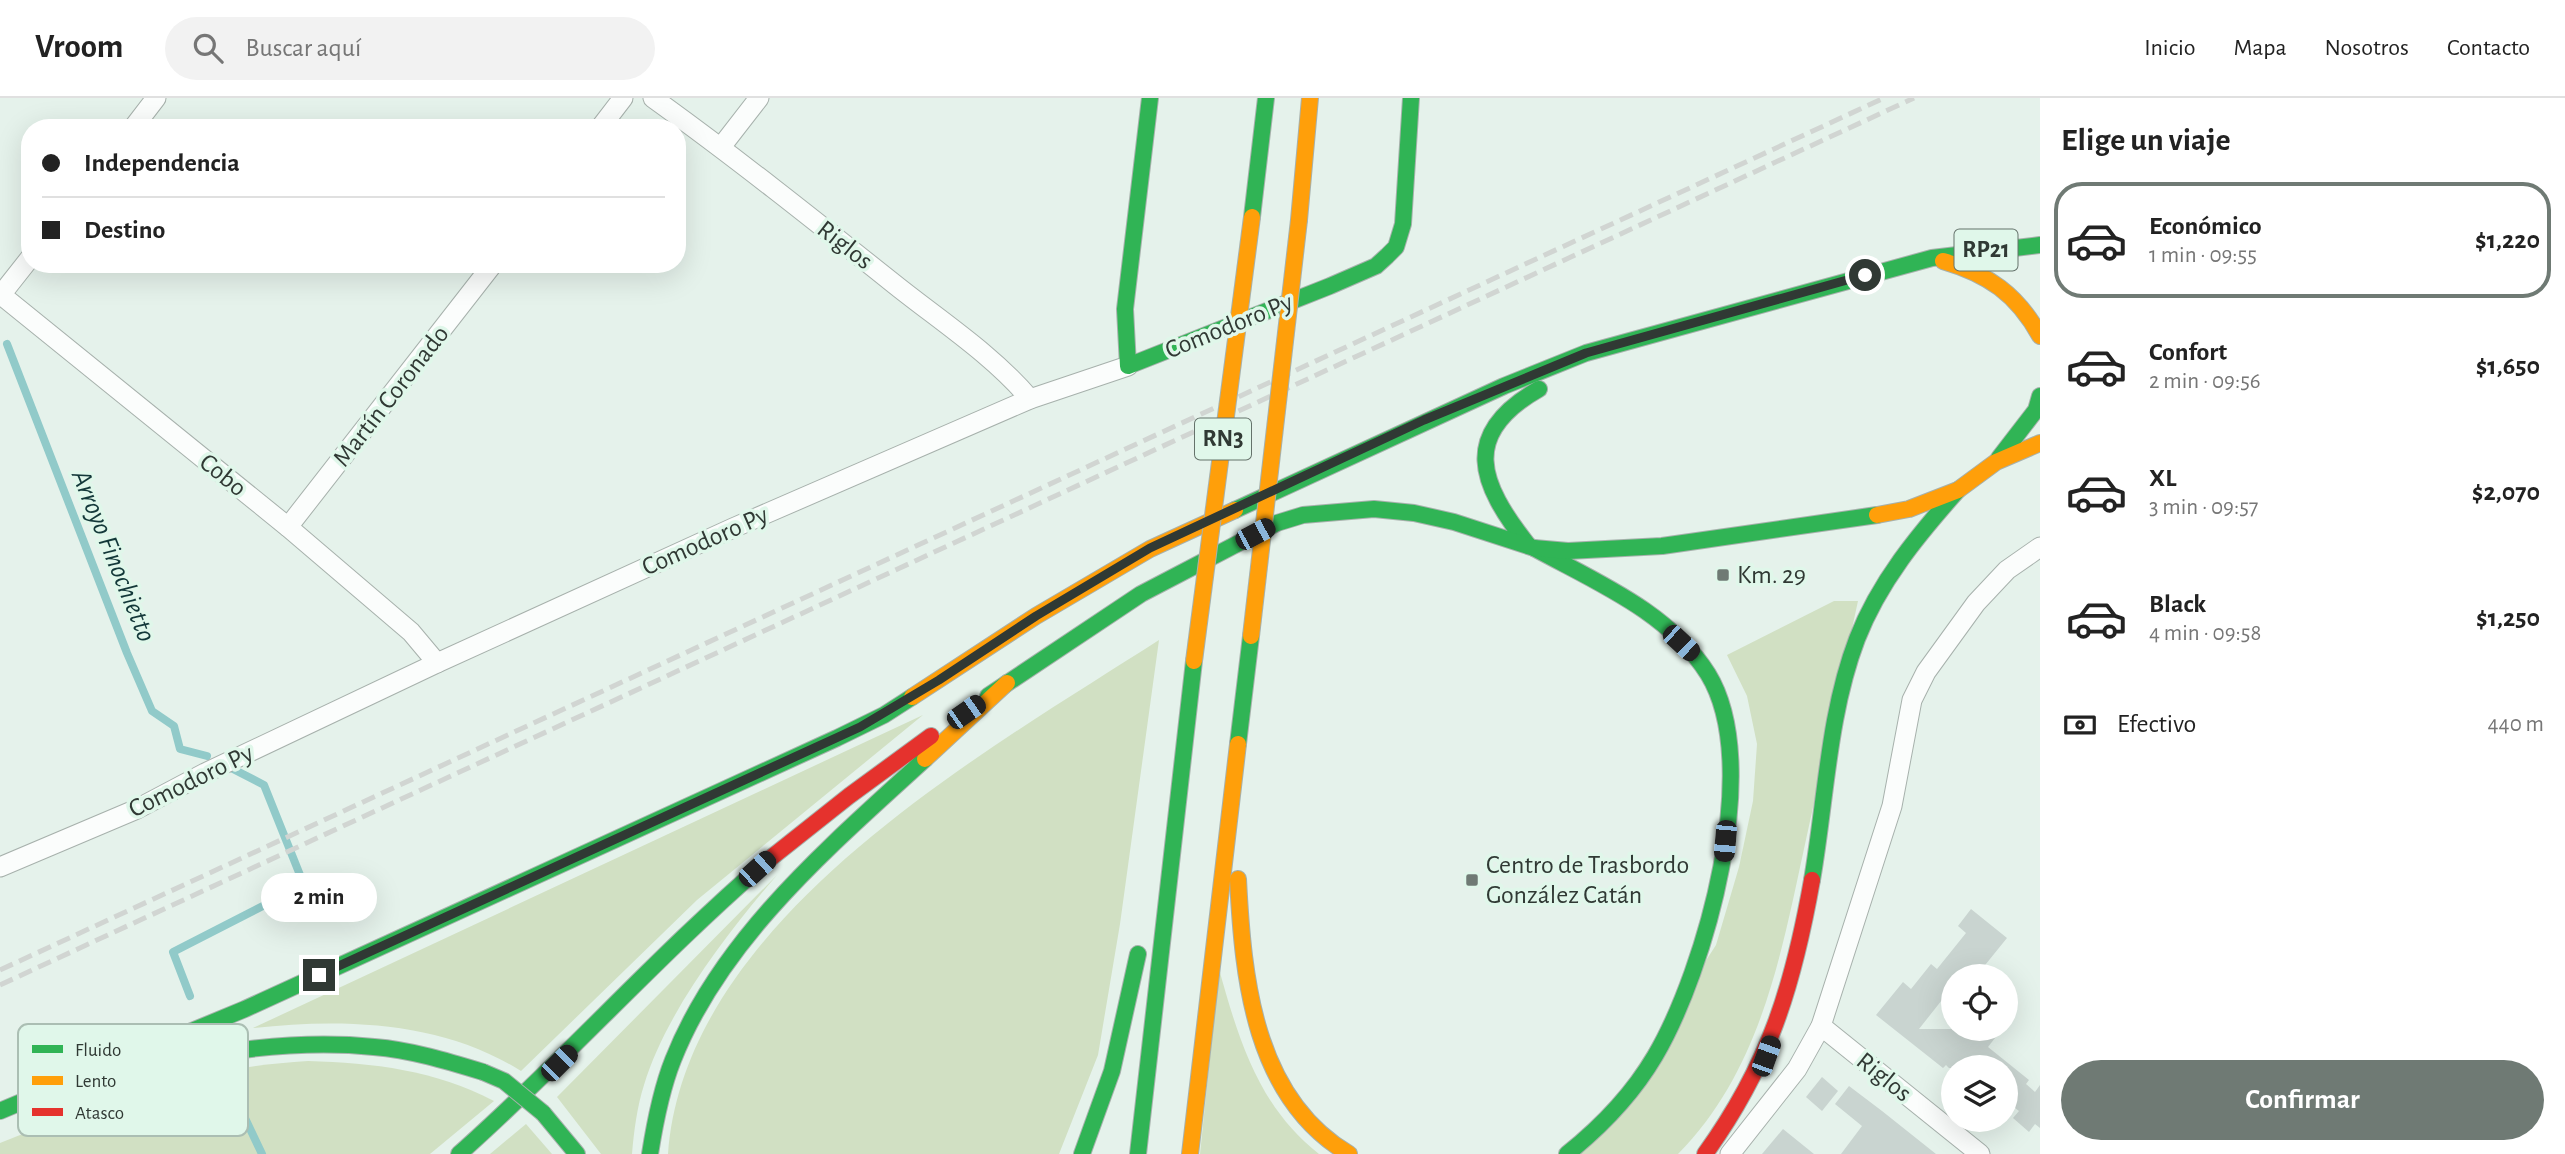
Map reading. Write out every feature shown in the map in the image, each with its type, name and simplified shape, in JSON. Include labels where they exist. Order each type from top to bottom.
[{"type":"main road","points":[[1128,366],[1125,310],[1150,98]]},
{"type":"main road","name":"RN3","points":[[1138,1154],[1174,817],[1266,98]]},
{"type":"main road","name":"RN3","points":[[1190,1154],[1299,220],[1310,98]]},
{"type":"main road","name":"Comodoro Py","points":[[1128,366],[1376,266],[1396,247],[1403,224],[1411,98]]},
{"type":"main road","name":"RP21","points":[[209,1024],[884,715],[1036,616],[1150,548],[1424,420],[1586,353],[1932,258],[2040,245]]},
{"type":"main road","points":[[1932,258],[1978,271],[2004,287],[2028,312],[2040,336]]},
{"type":"main road","points":[[1531,547],[1499,505],[1485,465],[1488,431],[1507,406],[1518,398],[1590,368],[1740,322],[1800,295]]},
{"type":"main road","points":[[1996,462],[2036,410],[2040,396]]},
{"type":"main road","points":[[1704,1154],[1749,1094],[1784,1006],[1804,923],[1839,704],[1849,663],[1865,620],[1889,575],[1927,523],[1958,490],[1996,462],[2040,443]]},
{"type":"main road","points":[[1531,547],[1605,550],[1721,539],[1881,514],[1932,501],[1958,490]]},
{"type":"main road","points":[[459,1154],[511,1111],[717,905],[796,834],[842,798],[1007,683],[1142,594],[1277,523],[1303,515],[1374,509],[1414,513],[1531,547],[1646,610],[1699,660],[1725,710],[1731,744],[1723,864],[1710,924],[1686,992],[1656,1052],[1630,1090],[1600,1127],[1567,1154]]},
{"type":"main road","points":[[649,1154],[660,1095],[673,1057],[691,1018],[736,947],[767,910],[861,818],[1007,683]]},
{"type":"main road","points":[[1235,766],[1239,901],[1251,998],[1282,1088],[1313,1129],[1349,1154]]},
{"type":"main road","points":[[1150,908],[1174,817]]},
{"type":"main road","points":[[1082,1154],[1112,1071],[1143,934]]},
{"type":"main road","points":[[248,1048],[322,1043],[412,1050],[483,1072],[504,1081],[543,1113],[577,1154]]},
{"type":"main road","name":"RP21","points":[[0,1111],[18,1103]]},
{"type":"street","points":[[140,119],[156,98]]},
{"type":"street","points":[[607,119],[623,98]]},
{"type":"street","name":"Riglos","points":[[653,98],[682,119]]},
{"type":"street","points":[[721,147],[759,98]]},
{"type":"street","name":"Riglos","points":[[686,122],[1010,376],[1030,400]]},
{"type":"street","points":[[0,295],[21,269]]},
{"type":"street","name":"Martín Coronado","points":[[288,527],[487,273]]},
{"type":"street","name":"Cobo","points":[[0,295],[288,527],[411,632],[437,663]]},
{"type":"street","name":"Comodoro Py","points":[[0,867],[137,809],[205,773],[437,663],[733,528],[1030,400],[1128,366]]},
{"type":"street","points":[[1730,1154],[1797,1069],[1821,1026],[1892,806],[1912,701],[1939,653],[1976,603],[2007,569],[2040,547]]},
{"type":"street","name":"Riglos","points":[[1821,1026],[1980,1154]]},
{"type":"green space","points":[[1834,601],[1858,601],[1778,963],[1750,1045],[1707,1120],[1678,1154],[1581,1154],[1716,945],[1739,867],[1753,801],[1757,744],[1747,696],[1727,655]]},
{"type":"green space","points":[[1159,640],[1120,924],[1098,1055],[1059,1154],[668,1154],[687,1069],[727,991],[784,918],[854,852],[930,791],[1010,735]]},
{"type":"green space","points":[[923,715],[697,900],[521,1071],[490,1054],[458,1042],[391,1027],[322,1023],[253,1028]]},
{"type":"green space","points":[[777,875],[719,947],[667,1029],[642,1093],[632,1154],[601,1154],[557,1097]]},
{"type":"green space","points":[[1219,969],[1244,1047],[1266,1094],[1298,1136],[1319,1154],[1200,1154]]},
{"type":"green space","points":[[308,1061],[380,1066],[427,1075],[472,1090],[494,1101],[430,1154],[0,1154],[0,1143],[18,1136],[248,1136],[248,1068]]},
{"type":"green space","points":[[526,1124],[552,1154],[490,1154]]},
{"type":"building","points":[[1971,909],[2007,938],[1986,964],[1941,964],[1966,933],[1958,926]]},
{"type":"building","points":[[1931,964],[1937,969],[1941,964],[1941,1001],[1919,1029],[1941,1029],[1941,1041],[1993,1041],[1988,1047],[1998,1055],[1941,1055],[1941,1066],[1876,1015],[1903,982],[1911,989]]},
{"type":"building","points":[[2018,1071],[2029,1080],[2026,1084],[2035,1092],[2040,1085],[2040,1128],[2035,1124],[2029,1132],[2018,1122]]},
{"type":"building","points":[[1822,1077],[1838,1091],[1822,1111],[1806,1097]]},
{"type":"building","points":[[1849,1086],[1936,1154],[1841,1154],[1862,1126],[1835,1104]]},
{"type":"building","points":[[1783,1129],[1814,1154],[1762,1154]]},
{"type":"waterway","name":"Arroyo Finochietto","points":[[7,344],[152,711],[174,726],[180,749],[207,756]]},
{"type":"waterway","name":"Arroyo Finochietto","points":[[190,996],[173,952],[304,885],[264,785],[233,769]]},
{"type":"waterway","name":"Arroyo Finochietto","points":[[248,1124],[262,1154]]},
{"type":"railway","points":[[0,970],[1884,98]]},
{"type":"railway","points":[[0,985],[1914,98]]},
{"type":"traffic: fast","points":[[1150,98],[1125,309],[1128,366],[1330,286],[1376,266],[1387,256],[1396,247],[1403,224],[1411,98]]},
{"type":"traffic: fast","points":[[1252,217],[1266,98]]},
{"type":"traffic: fast","points":[[1235,510],[1504,386],[1586,353],[1932,258],[2040,245]]},
{"type":"traffic: fast","points":[[1528,545],[1498,501],[1489,480],[1486,461],[1488,442],[1497,424],[1514,406],[1539,389]]},
{"type":"traffic: fast","points":[[1999,458],[2036,410],[2040,396]]},
{"type":"traffic: fast","points":[[1812,880],[1834,728],[1847,668],[1857,639],[1888,579],[1928,524],[1958,490]]},
{"type":"traffic: fast","points":[[988,696],[1141,594],[1277,523],[1303,515],[1374,509],[1414,513],[1454,522],[1534,548],[1568,551],[1662,546],[1877,515]]},
{"type":"traffic: fast","points":[[1534,548],[1630,601],[1673,633],[1692,652],[1708,674],[1724,713],[1730,760],[1729,812],[1721,867],[1709,922],[1674,1019],[1655,1056],[1626,1097],[1567,1154]]},
{"type":"traffic: fast","points":[[1238,744],[1251,636]]},
{"type":"traffic: fast","points":[[1138,1154],[1194,661]]},
{"type":"traffic: fast","points":[[209,1024],[837,738],[884,715],[912,697]]},
{"type":"traffic: fast","points":[[650,1154],[659,1106],[673,1060],[694,1016],[719,974],[781,896],[925,759]]},
{"type":"traffic: fast","points":[[459,1154],[537,1082],[688,933],[767,861]]},
{"type":"traffic: fast","points":[[1082,1154],[1112,1071],[1138,954]]},
{"type":"traffic: fast","points":[[248,1049],[291,1045],[388,1048],[483,1072]]},
{"type":"traffic: fast","points":[[483,1072],[504,1081],[543,1113]]},
{"type":"traffic: fast","points":[[0,1111],[18,1103]]},
{"type":"traffic: fast","points":[[543,1113],[577,1154]]},
{"type":"traffic: slow","points":[[1299,220],[1310,98]]},
{"type":"traffic: slow","points":[[1194,661],[1252,217]]},
{"type":"traffic: slow","points":[[1251,636],[1299,220]]},
{"type":"traffic: slow","points":[[1943,261],[1974,272],[2000,288],[2021,308],[2040,336]]},
{"type":"traffic: slow","points":[[1877,515],[1909,509],[1958,490],[1996,462],[2040,443]]},
{"type":"traffic: slow","points":[[912,697],[1036,616],[1150,549],[1235,510]]},
{"type":"traffic: slow","points":[[925,759],[1007,683]]},
{"type":"traffic: slow","points":[[1190,1154],[1238,744]]},
{"type":"traffic: slow","points":[[1238,879],[1250,995],[1273,1069],[1292,1101],[1317,1130],[1349,1154]]},
{"type":"traffic: jam","points":[[767,861],[931,736]]},
{"type":"traffic: jam","points":[[1705,1154],[1746,1089],[1775,1024],[1796,955],[1812,880]]},
{"type":"place","name":"Km. 29","points":[[1723,575]]},
{"type":"place","name":"Centro de Trasbordo González Catán","points":[[1472,880]]},
{"type":"route","points":[[319,975],[884,715],[1036,616],[1150,548],[1424,420],[1586,353],[1865,275]]}]
